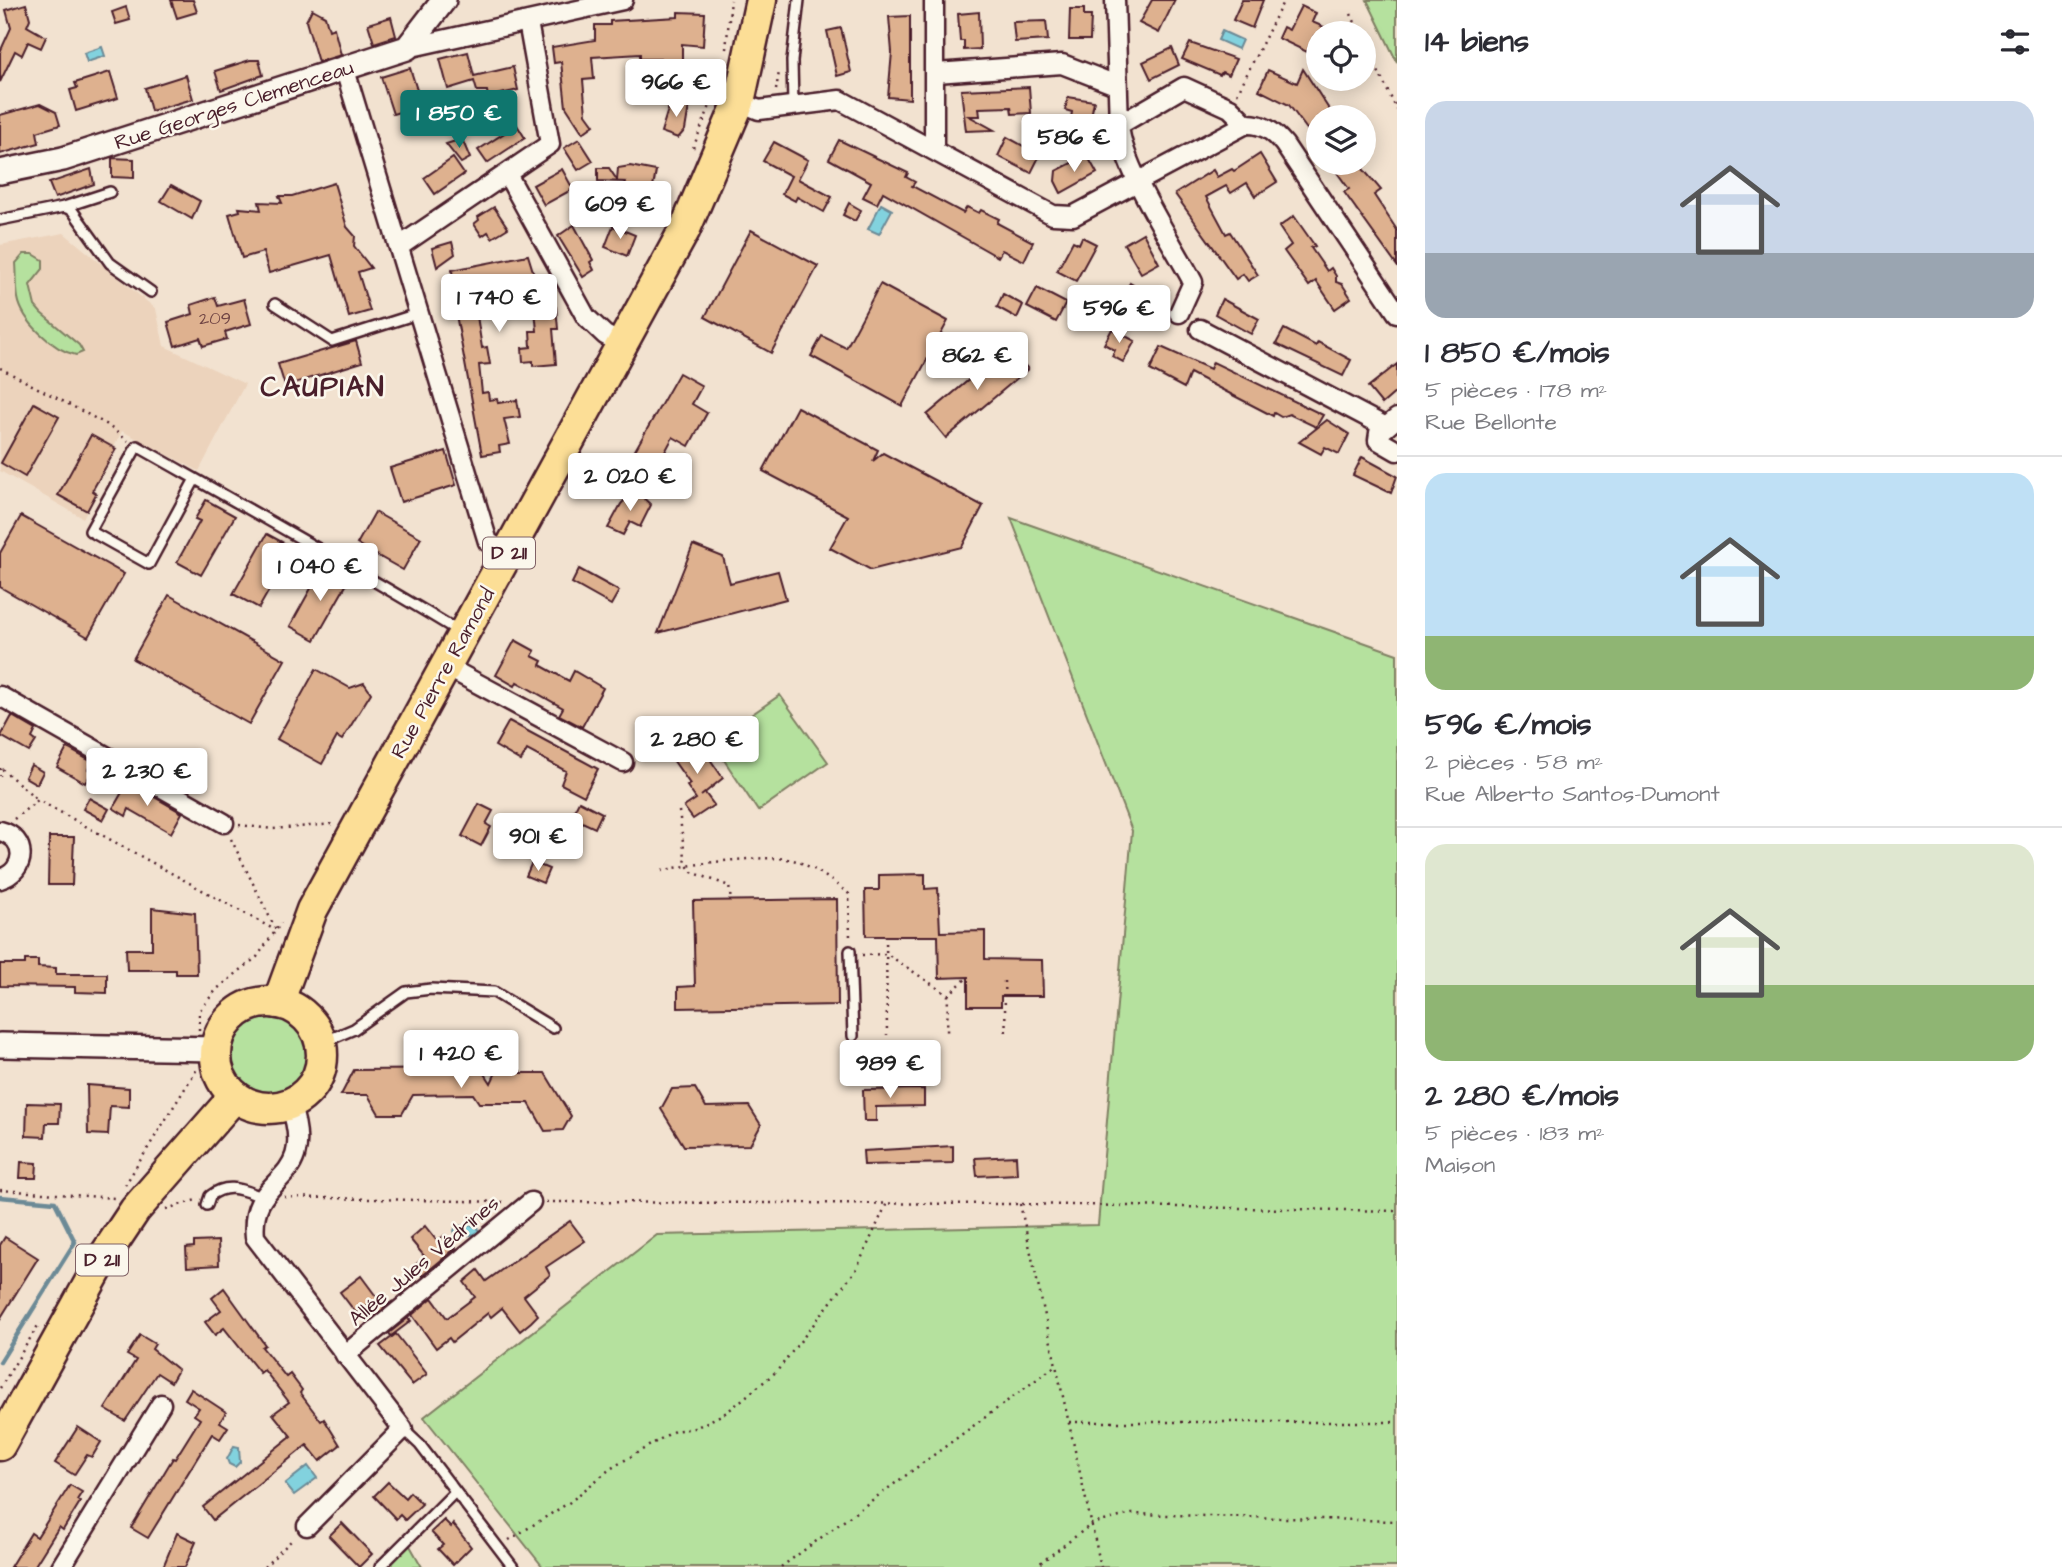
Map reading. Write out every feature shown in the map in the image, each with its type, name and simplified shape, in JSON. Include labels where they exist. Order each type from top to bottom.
[{"type":"main road","name":"Rue Pierre Ramond","points":[[278,1003],[312,911],[685,229],[739,102],[761,0]]},
{"type":"main road","points":[[261,1003],[278,1003],[305,1017],[321,1043],[322,1062],[316,1079],[306,1094],[290,1104],[261,1108],[234,1097],[223,1083],[207,1049],[230,1018],[244,1008],[261,1003]]},
{"type":"main road","name":"D 211","points":[[0,1445],[105,1255],[121,1201],[234,1097]]},
{"type":"street","points":[[407,48],[444,0]]},
{"type":"street","points":[[407,48],[623,0]]},
{"type":"street","points":[[934,0],[934,149]]},
{"type":"street","points":[[1115,0],[1120,139],[1194,282],[1179,313]]},
{"type":"street","points":[[400,246],[550,144],[528,22]]},
{"type":"street","name":"Rue Georges Clemenceau","points":[[0,172],[63,159],[407,48]]},
{"type":"street","points":[[936,73],[1062,64],[1116,85]]},
{"type":"street","points":[[345,70],[488,542],[508,554]]},
{"type":"street","points":[[1119,125],[1184,87],[1230,108],[1247,124]]},
{"type":"street","points":[[739,102],[759,110],[840,100],[1053,215],[1073,216],[1247,124],[1254,124],[1275,133],[1397,313]]},
{"type":"street","points":[[507,174],[586,317],[605,335],[622,344]]},
{"type":"street","points":[[1200,329],[1392,422],[1379,433],[1378,440],[1397,451]]},
{"type":"street","points":[[447,667],[623,762]]},
{"type":"street","points":[[0,696],[224,823]]},
{"type":"street","points":[[0,879],[14,872],[21,858],[19,844],[5,826]]},
{"type":"street","points":[[0,1045],[207,1049]]},
{"type":"street","points":[[262,1197],[292,1167],[299,1150],[299,1129],[290,1104]]},
{"type":"street","name":"Allée Jules Védrines","points":[[262,1197],[253,1219],[255,1237],[403,1429]]},
{"type":"street","name":"Allée Jules Védrines","points":[[345,1355],[531,1202]]},
{"type":"street","points":[[61,1567],[161,1404]]},
{"type":"street","points":[[307,1526],[403,1429]]},
{"type":"lane","points":[[793,106],[792,61],[799,0]]},
{"type":"lane","points":[[0,220],[64,207],[110,192]]},
{"type":"lane","points":[[64,207],[72,210],[110,263],[151,292]]},
{"type":"lane","points":[[275,304],[332,341],[420,313]]},
{"type":"lane","points":[[195,479],[149,564],[90,531],[137,446],[195,479],[464,635]]},
{"type":"lane","points":[[850,953],[853,1036]]},
{"type":"lane","points":[[321,1043],[354,1029],[406,992],[431,989],[494,992],[553,1028]]},
{"type":"lane","points":[[209,1200],[220,1188],[233,1187],[262,1197]]},
{"type":"lane","points":[[403,1429],[420,1446],[513,1567]]},
{"type":"lane","points":[[380,1567],[455,1492]]},
{"type":"path","points":[[725,52],[731,0]]},
{"type":"path","points":[[1230,108],[1284,0]]},
{"type":"path","points":[[1351,14],[1354,21]]},
{"type":"path","points":[[1376,67],[1397,110]]},
{"type":"path","points":[[691,153],[720,79]]},
{"type":"path","points":[[0,368],[106,425],[137,446]]},
{"type":"path","points":[[1,769],[38,800],[277,931]]},
{"type":"path","points":[[0,776],[1,769]]},
{"type":"path","points":[[5,826],[38,800]]},
{"type":"path","points":[[679,811],[686,864],[692,872],[729,886],[731,901]]},
{"type":"path","points":[[224,823],[273,829],[337,823],[330,835]]},
{"type":"path","points":[[224,823],[277,931]]},
{"type":"path","points":[[662,871],[686,864],[790,860],[811,868],[849,894],[850,953],[887,954],[948,995]]},
{"type":"path","points":[[121,1201],[207,1049],[199,1012],[217,989],[257,957],[284,919]]},
{"type":"path","points":[[886,936],[887,1035]]},
{"type":"path","points":[[947,1033],[948,995],[968,977]]},
{"type":"path","points":[[1004,981],[1006,1035]]},
{"type":"path","points":[[0,1190],[121,1201],[149,1215],[209,1200]]},
{"type":"path","points":[[262,1197],[531,1202],[1020,1204],[1397,1211]]},
{"type":"path","points":[[499,1550],[516,1533],[548,1517],[589,1489],[610,1469],[674,1431],[695,1428],[727,1412],[776,1371],[856,1270],[887,1203]]},
{"type":"path","points":[[1020,1204],[1101,1567]]},
{"type":"path","points":[[0,1388],[44,1317]]},
{"type":"path","points":[[781,1567],[1056,1366]]},
{"type":"path","points":[[1069,1422],[1397,1422]]},
{"type":"path","points":[[1035,1567],[1092,1524],[1132,1514],[1397,1521]]},
{"type":"path","points":[[264,1567],[307,1526]]},
{"type":"shaded area","points":[[64,233],[156,309],[164,346],[245,384],[199,471],[122,431],[92,491],[96,494],[83,518],[0,471],[0,245]]},
{"type":"green space","points":[[1367,0],[1397,0],[1397,62]]},
{"type":"green space","points":[[24,254],[33,254],[43,260],[43,269],[30,285],[35,306],[79,345],[83,352],[76,355],[58,347],[40,333],[26,316],[18,298],[16,263]]},
{"type":"green space","points":[[1011,518],[1397,654],[1397,1567],[543,1567],[424,1417],[657,1235],[1098,1225],[1132,831]]},
{"type":"green space","points":[[780,695],[828,762],[758,811],[712,742]]},
{"type":"green space","points":[[269,1014],[285,1017],[298,1026],[307,1039],[310,1055],[307,1071],[298,1084],[285,1093],[269,1096],[253,1093],[240,1084],[231,1071],[228,1055],[231,1039],[240,1026],[253,1017]]},
{"type":"green space","points":[[409,1544],[422,1567],[386,1567]]},
{"type":"water","points":[[1222,31],[1242,40],[1238,49],[1218,40]]},
{"type":"water","points":[[102,47],[105,56],[87,62],[84,53]]},
{"type":"water","points":[[881,204],[892,210],[879,234],[868,229]]},
{"type":"water","points":[[478,1225],[479,1234],[457,1236],[454,1231],[456,1226]]},
{"type":"water","points":[[234,1446],[239,1447],[240,1462],[235,1467],[229,1464],[227,1459]]},
{"type":"water","points":[[308,1466],[317,1478],[294,1495],[285,1484]]},
{"type":"building","points":[[171,0],[193,0],[197,12],[177,18]]},
{"type":"building","points":[[1152,0],[1175,0],[1159,33],[1139,23]]},
{"type":"building","points":[[1242,0],[1263,0],[1252,28],[1233,20]]},
{"type":"building","points":[[26,4],[30,19],[27,26],[46,37],[41,48],[28,42],[22,55],[15,51],[0,82],[0,52],[11,28],[6,10]]},
{"type":"building","points":[[1301,6],[1316,13],[1312,21],[1306,21],[1306,52],[1278,38],[1283,27],[1289,30]]},
{"type":"building","points":[[126,7],[130,20],[116,24],[112,12]]},
{"type":"building","points":[[312,9],[325,16],[329,30],[334,28],[341,55],[318,62],[306,21]]},
{"type":"building","points":[[1070,9],[1084,9],[1084,16],[1091,16],[1090,40],[1069,40]]},
{"type":"building","points":[[678,12],[705,13],[703,46],[682,44],[682,79],[662,80],[661,59],[640,59],[640,54],[592,57],[594,79],[583,80],[586,114],[594,125],[583,133],[566,107],[561,62],[554,63],[552,47],[595,40],[595,25],[610,25],[610,21],[678,17]]},
{"type":"building","points":[[979,12],[980,49],[964,50],[964,41],[960,41],[958,14]]},
{"type":"building","points":[[910,16],[910,99],[888,97],[892,52],[889,17]]},
{"type":"building","points":[[391,17],[396,36],[374,43],[368,24]]},
{"type":"building","points":[[1046,21],[1048,40],[1015,42],[1013,22]]},
{"type":"building","points":[[841,28],[851,72],[837,76],[827,31]]},
{"type":"building","points":[[1190,43],[1236,59],[1229,75],[1222,72],[1220,75],[1182,59]]},
{"type":"building","points":[[1172,48],[1179,65],[1151,79],[1143,62]]},
{"type":"building","points":[[468,52],[474,76],[513,67],[518,90],[488,97],[487,91],[477,91],[474,81],[448,89],[440,59]]},
{"type":"building","points":[[250,60],[259,60],[263,75],[221,90],[215,71]]},
{"type":"building","points":[[410,68],[423,109],[429,108],[432,120],[415,125],[409,109],[393,114],[381,77]]},
{"type":"building","points":[[1303,69],[1306,74],[1306,91],[1317,91],[1326,105],[1306,105],[1306,128],[1289,105],[1259,90],[1268,70],[1297,83]]},
{"type":"building","points":[[110,72],[118,98],[76,111],[70,90],[77,88],[75,83]]},
{"type":"building","points":[[186,75],[193,99],[151,111],[145,88]]},
{"type":"building","points":[[1029,87],[1031,113],[1012,114],[1011,107],[979,108],[980,116],[969,116],[994,130],[966,131],[961,90]]},
{"type":"building","points":[[1068,97],[1094,101],[1088,133],[1069,130],[1072,112],[1065,110]]},
{"type":"building","points":[[671,100],[689,106],[685,130],[678,138],[661,132]]},
{"type":"building","points":[[40,104],[56,112],[60,125],[37,132],[39,143],[0,154],[0,115]]},
{"type":"building","points":[[517,125],[525,138],[487,163],[478,150]]},
{"type":"building","points":[[1007,137],[1040,155],[1031,173],[998,156]]},
{"type":"building","points":[[462,139],[470,158],[461,163],[446,144]]},
{"type":"building","points":[[579,139],[593,161],[578,170],[564,148]]},
{"type":"building","points":[[839,140],[908,173],[906,177],[915,182],[912,186],[963,213],[967,207],[979,213],[981,210],[999,219],[997,223],[1033,242],[1024,261],[1002,250],[998,257],[883,192],[877,204],[863,197],[871,182],[829,159]]},
{"type":"building","points":[[774,142],[808,160],[798,179],[832,197],[824,212],[797,197],[795,201],[782,194],[791,176],[763,161]]},
{"type":"building","points":[[1260,154],[1277,182],[1255,196],[1247,183],[1231,193],[1226,186],[1206,197],[1226,234],[1230,232],[1258,275],[1248,281],[1243,274],[1236,279],[1175,194],[1213,170],[1217,177],[1232,169],[1234,171]]},
{"type":"building","points":[[1087,155],[1097,173],[1061,193],[1055,181],[1056,171]]},
{"type":"building","points":[[112,158],[134,159],[134,178],[112,177]]},
{"type":"building","points":[[453,158],[464,174],[435,194],[424,178]]},
{"type":"building","points":[[630,166],[656,171],[650,204],[623,198],[626,182],[598,181],[598,168],[609,168],[617,180],[618,168]]},
{"type":"building","points":[[91,169],[94,184],[55,198],[49,183]]},
{"type":"building","points":[[562,169],[573,189],[544,205],[533,185]]},
{"type":"building","points":[[1339,175],[1368,175],[1381,190],[1374,195],[1397,230],[1397,266],[1344,192],[1349,189]]},
{"type":"building","points":[[334,183],[347,227],[355,236],[354,246],[371,268],[358,272],[370,311],[349,317],[331,255],[269,273],[263,252],[242,258],[229,214],[240,211],[239,208],[261,210],[259,202],[282,203],[279,196],[292,196]]},
{"type":"building","points":[[171,185],[200,201],[192,219],[161,201]]},
{"type":"building","points":[[849,203],[861,210],[855,221],[843,215]]},
{"type":"building","points":[[494,207],[508,228],[492,238],[488,232],[482,236],[474,224],[479,220],[478,217]]},
{"type":"building","points":[[1294,216],[1315,246],[1311,248],[1327,271],[1331,268],[1336,282],[1342,284],[1351,298],[1335,309],[1316,281],[1309,286],[1284,251],[1291,245],[1279,227]]},
{"type":"building","points":[[574,225],[593,260],[590,262],[594,270],[583,277],[558,236]]},
{"type":"building","points":[[613,226],[635,235],[627,256],[605,247]]},
{"type":"building","points":[[751,230],[818,266],[771,353],[705,317]]},
{"type":"building","points":[[1143,233],[1159,263],[1141,273],[1124,244]]},
{"type":"building","points":[[1082,237],[1096,244],[1076,281],[1057,271],[1073,241],[1079,244]]},
{"type":"building","points":[[452,242],[455,254],[437,267],[432,248]]},
{"type":"building","points":[[528,255],[536,281],[543,280],[544,295],[551,294],[552,307],[556,307],[558,329],[553,329],[556,364],[533,366],[533,361],[523,362],[522,348],[531,347],[530,331],[537,331],[534,299],[499,302],[500,314],[477,316],[482,348],[487,347],[490,364],[479,365],[482,393],[488,392],[489,400],[497,399],[498,403],[517,400],[520,417],[504,419],[510,444],[499,446],[500,452],[482,455],[457,320],[452,270]]},
{"type":"building","points":[[1130,283],[1145,292],[1134,311],[1116,301],[1123,288],[1126,290]]},
{"type":"building","points":[[880,284],[948,321],[902,406],[811,356],[822,336],[846,348]]},
{"type":"building","points":[[1037,288],[1066,303],[1056,322],[1027,307]]},
{"type":"building","points":[[1003,294],[1023,305],[1017,318],[997,307]]},
{"type":"building","points":[[215,297],[218,306],[244,299],[251,324],[225,332],[227,339],[203,346],[200,338],[175,346],[168,322],[193,314],[191,305]]},
{"type":"building","points":[[1222,299],[1259,319],[1251,334],[1215,314]]},
{"type":"building","points":[[1112,329],[1135,341],[1123,362],[1112,356],[1115,350],[1104,344]]},
{"type":"building","points":[[1284,329],[1316,346],[1318,342],[1351,360],[1343,376],[1276,344]]},
{"type":"building","points":[[356,341],[362,362],[285,386],[278,364]]},
{"type":"building","points":[[1008,347],[1028,369],[946,438],[927,415]]},
{"type":"building","points":[[1161,347],[1210,369],[1213,362],[1323,415],[1316,427],[1289,414],[1281,417],[1274,413],[1273,416],[1190,373],[1184,388],[1150,370]]},
{"type":"building","points":[[1397,364],[1397,391],[1382,404],[1368,387]]},
{"type":"building","points":[[679,373],[702,386],[692,404],[707,413],[689,446],[673,437],[658,465],[634,452]]},
{"type":"building","points":[[34,403],[59,417],[25,477],[1,463]]},
{"type":"building","points":[[797,407],[878,450],[873,461],[883,453],[983,506],[962,547],[871,570],[830,548],[848,516],[763,471]]},
{"type":"building","points":[[1327,420],[1349,434],[1339,454],[1325,447],[1321,454],[1299,442]]},
{"type":"building","points":[[91,435],[116,449],[92,491],[96,494],[87,511],[58,495]]},
{"type":"building","points":[[446,451],[456,485],[401,502],[390,468]]},
{"type":"building","points":[[1362,457],[1397,476],[1391,493],[1353,475]]},
{"type":"building","points":[[632,492],[637,492],[651,505],[640,527],[630,522],[623,535],[608,528],[621,504]]},
{"type":"building","points":[[206,500],[235,516],[201,575],[177,562],[200,521],[195,519]]},
{"type":"building","points":[[375,512],[421,538],[403,570],[357,544]]},
{"type":"building","points":[[21,516],[124,574],[88,637],[0,587],[0,553]]},
{"type":"building","points":[[267,534],[293,548],[259,608],[233,594]]},
{"type":"building","points":[[693,545],[723,557],[730,583],[778,571],[786,599],[658,633]]},
{"type":"building","points":[[324,565],[349,580],[315,640],[290,626]]},
{"type":"building","points":[[579,569],[619,591],[611,605],[572,583]]},
{"type":"building","points":[[169,595],[285,660],[249,724],[133,659]]},
{"type":"building","points":[[515,640],[535,651],[532,656],[542,661],[540,665],[569,681],[574,671],[603,688],[582,727],[559,715],[563,708],[517,682],[515,686],[496,675]]},
{"type":"building","points":[[316,669],[350,688],[364,683],[371,693],[342,740],[337,737],[322,764],[277,739]]},
{"type":"building","points":[[12,716],[36,730],[32,738],[36,741],[29,752],[1,736]]},
{"type":"building","points":[[509,721],[598,769],[584,796],[561,784],[566,771],[527,750],[521,761],[495,746]]},
{"type":"building","points":[[696,739],[723,778],[701,796],[705,793],[714,805],[693,819],[684,807],[696,799],[687,786],[690,784],[671,757]]},
{"type":"building","points":[[67,748],[92,762],[88,769],[92,772],[85,783],[57,767]]},
{"type":"building","points":[[31,765],[43,772],[37,784],[25,777]]},
{"type":"building","points":[[128,782],[182,813],[171,833],[129,809],[126,816],[113,808]]},
{"type":"building","points":[[89,798],[109,809],[103,820],[83,809]]},
{"type":"building","points":[[579,801],[602,813],[595,828],[571,817]]},
{"type":"building","points":[[479,804],[493,811],[486,824],[491,827],[481,846],[462,836]]},
{"type":"building","points":[[49,837],[74,837],[72,885],[48,885]]},
{"type":"building","points":[[532,862],[549,869],[543,883],[526,876]]},
{"type":"building","points":[[925,874],[925,889],[938,888],[940,932],[985,931],[985,959],[1042,960],[1043,996],[1001,996],[1001,1006],[968,1006],[968,977],[939,978],[938,936],[866,936],[865,890],[879,890],[879,875]]},
{"type":"building","points":[[837,899],[838,1005],[678,1008],[678,987],[695,986],[693,901]]},
{"type":"building","points":[[152,908],[195,913],[197,974],[176,974],[176,970],[127,970],[126,949],[152,949]]},
{"type":"building","points":[[25,960],[38,960],[38,967],[56,968],[56,974],[107,974],[107,993],[75,992],[75,987],[0,986],[0,964],[25,964]]},
{"type":"building","points":[[518,1067],[521,1073],[545,1073],[571,1116],[563,1130],[545,1131],[529,1103],[479,1103],[473,1094],[413,1095],[402,1114],[379,1114],[368,1095],[341,1095],[354,1070],[482,1069],[491,1083],[498,1068]]},
{"type":"building","points":[[87,1085],[129,1088],[129,1107],[110,1106],[108,1135],[88,1134]]},
{"type":"building","points":[[695,1088],[706,1107],[749,1106],[761,1125],[750,1145],[684,1146],[661,1109],[672,1089]]},
{"type":"building","points":[[924,1089],[924,1106],[876,1107],[876,1121],[864,1121],[863,1090]]},
{"type":"building","points":[[27,1103],[60,1104],[59,1123],[46,1123],[45,1137],[26,1136]]},
{"type":"building","points":[[953,1146],[953,1163],[864,1165],[863,1151]]},
{"type":"building","points":[[1016,1156],[1017,1174],[977,1176],[975,1158]]},
{"type":"building","points":[[21,1162],[37,1163],[36,1178],[20,1178]]},
{"type":"building","points":[[570,1221],[585,1241],[546,1267],[550,1275],[524,1296],[538,1315],[531,1322],[520,1331],[502,1308],[491,1317],[488,1313],[452,1342],[449,1338],[436,1348],[412,1315],[432,1298],[447,1318],[475,1297],[464,1282],[478,1270],[486,1281]]},
{"type":"building","points":[[425,1226],[437,1241],[445,1235],[456,1248],[422,1276],[414,1266],[425,1257],[410,1239]]},
{"type":"building","points":[[5,1237],[38,1258],[0,1319],[0,1245]]},
{"type":"building","points":[[218,1241],[219,1265],[187,1267],[186,1248],[194,1247],[194,1242]]},
{"type":"building","points":[[361,1276],[384,1307],[393,1301],[375,1316],[366,1305],[356,1313],[340,1292]]},
{"type":"building","points":[[224,1288],[265,1345],[262,1347],[286,1377],[290,1374],[302,1390],[300,1393],[321,1421],[324,1419],[340,1445],[320,1461],[307,1445],[213,1520],[203,1507],[291,1436],[273,1414],[289,1402],[264,1370],[260,1373],[224,1328],[215,1335],[205,1322],[221,1310],[212,1298]]},
{"type":"building","points":[[408,1318],[411,1321],[391,1336],[389,1333]]},
{"type":"building","points":[[396,1334],[427,1374],[412,1385],[380,1346]]},
{"type":"building","points":[[140,1335],[155,1344],[152,1349],[178,1370],[171,1382],[157,1373],[125,1421],[105,1409],[136,1360],[127,1355]]},
{"type":"building","points":[[191,1389],[226,1412],[220,1422],[228,1427],[220,1439],[212,1434],[148,1538],[131,1528],[200,1419],[194,1415],[199,1408],[185,1399]]},
{"type":"building","points":[[78,1427],[101,1442],[92,1457],[87,1455],[74,1475],[55,1463]]},
{"type":"building","points":[[388,1482],[405,1498],[410,1492],[422,1504],[405,1520],[400,1515],[396,1519],[374,1496]]},
{"type":"building","points":[[70,1485],[82,1492],[77,1500],[80,1502],[63,1530],[59,1527],[34,1567],[10,1567],[31,1533],[37,1537]]},
{"type":"building","points":[[444,1520],[451,1527],[453,1524],[471,1547],[453,1565],[438,1549],[443,1545],[431,1532]]},
{"type":"building","points":[[342,1523],[372,1554],[359,1567],[329,1536]]},
{"type":"building","points":[[177,1533],[196,1542],[185,1567],[163,1567]]},
{"type":"waterway","points":[[0,1197],[55,1202],[75,1242],[0,1362]]},
{"type":"district","name":"CAUPIAN","points":[[323,387]]}]
